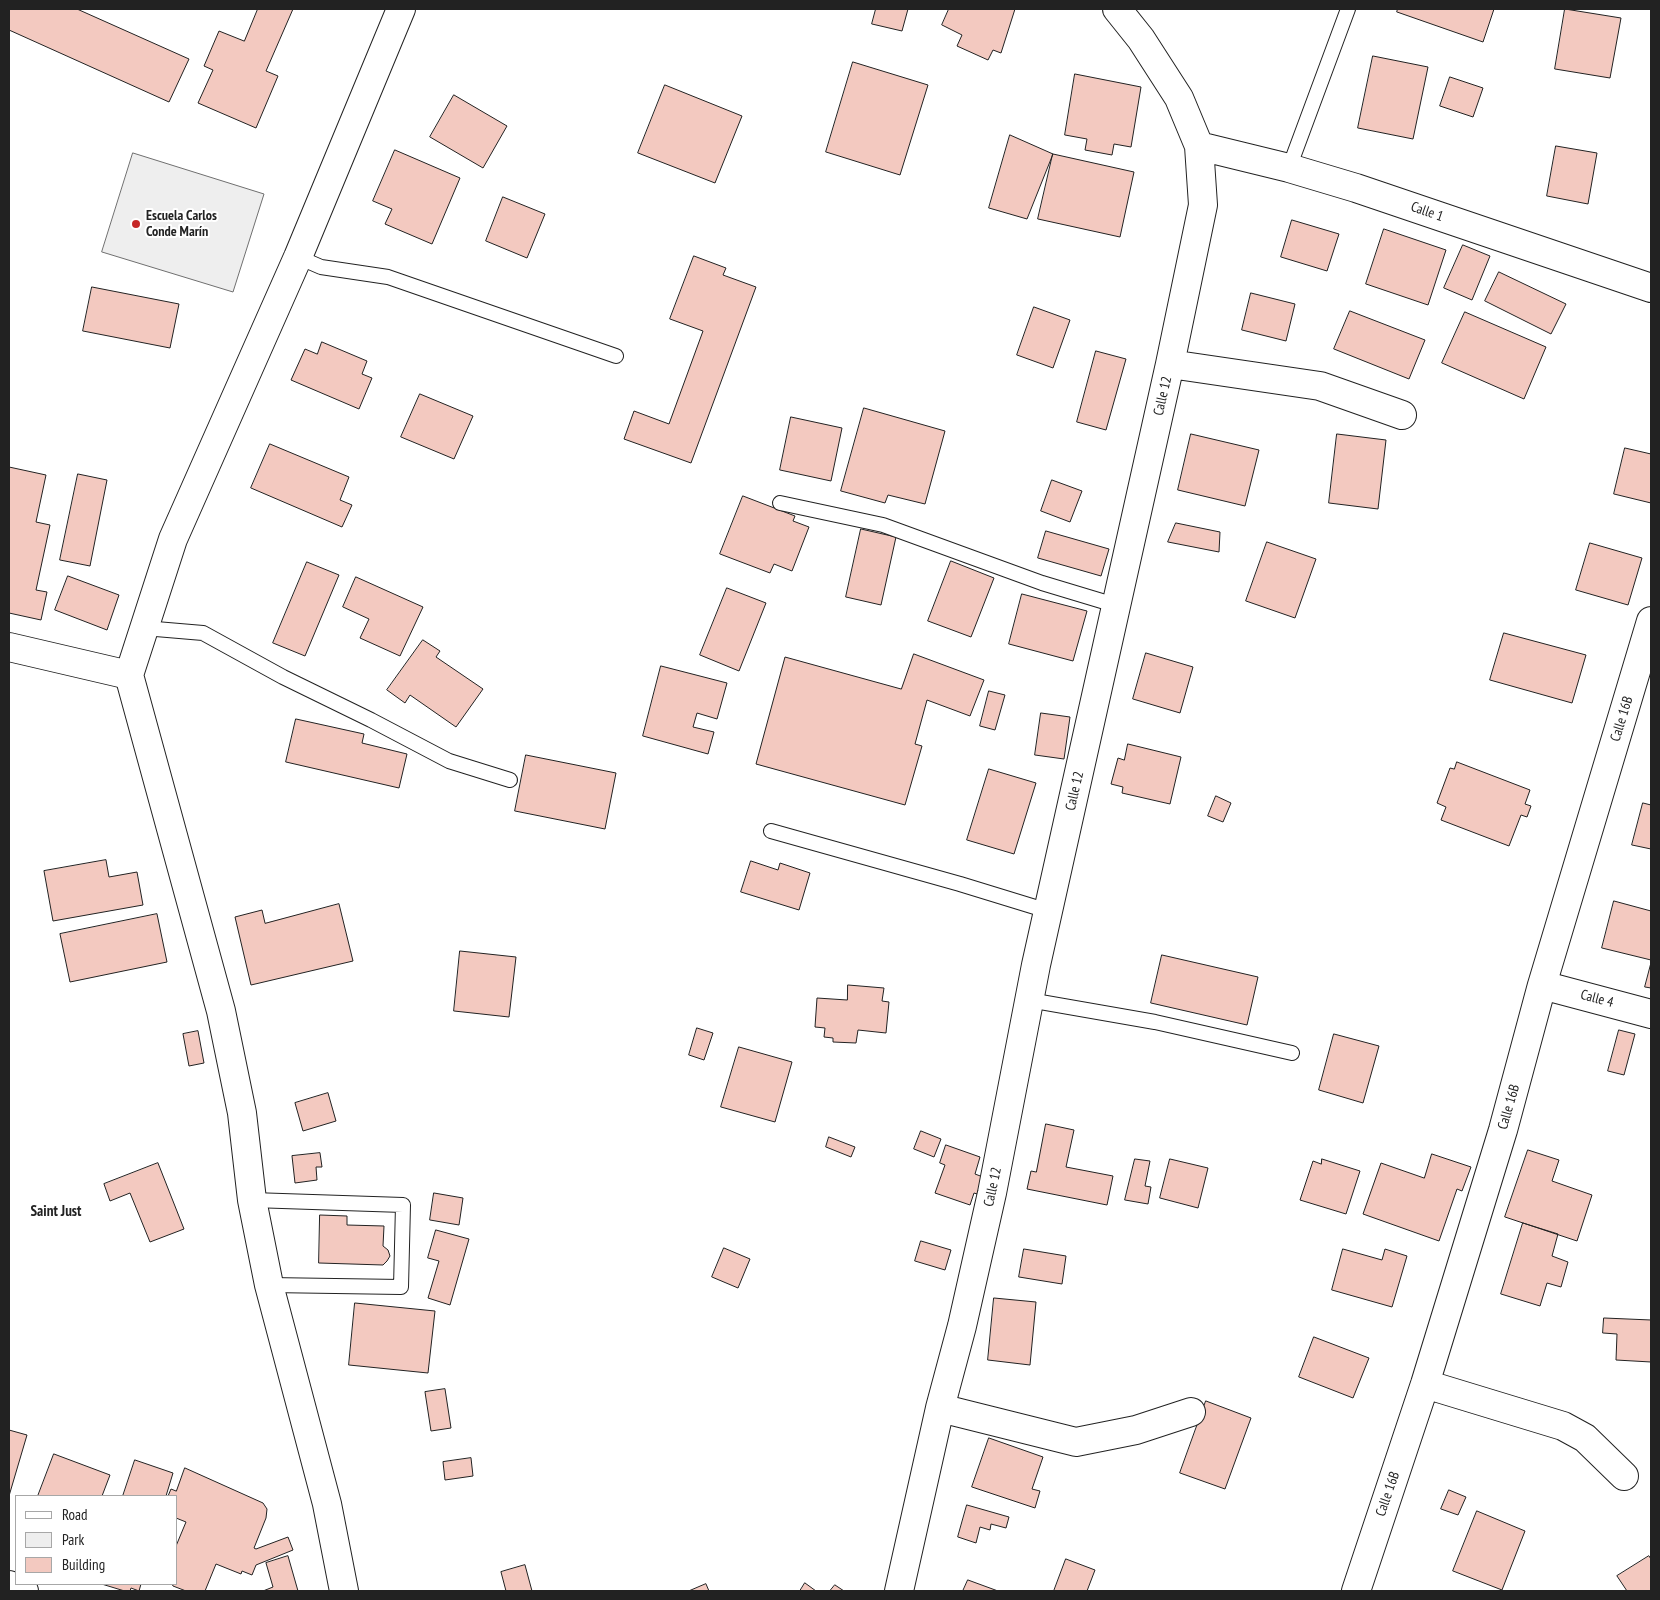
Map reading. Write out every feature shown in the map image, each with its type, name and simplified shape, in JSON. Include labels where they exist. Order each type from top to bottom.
[{"type":"street","points":[[344,1591],[328,1504],[269,1285],[252,1200],[242,1113],[221,1011],[129,675],[173,539],[298,257],[401,9]]},
{"type":"street","name":"Calle 12","points":[[899,1591],[940,1408],[962,1326],[992,1193],[1048,911],[1106,656],[1203,205],[1199,146],[1179,98],[1141,39],[1117,9]]},
{"type":"street","name":"Calle 1","points":[[1199,146],[1290,168],[1356,188],[1651,288]]},
{"type":"street","points":[[1170,364],[1320,386],[1402,415]]},
{"type":"street","name":"Calle 16B","points":[[1356,1591],[1425,1384],[1502,1130],[1542,985],[1651,620]]},
{"type":"street","points":[[9,647],[129,675]]},
{"type":"street","name":"Calle 4","points":[[1542,985],[1651,1014]]},
{"type":"street","points":[[1425,1384],[1563,1426],[1585,1438],[1624,1476]]},
{"type":"street","points":[[940,1408],[1076,1442],[1136,1430],[1191,1412]]},
{"type":"street","points":[[9,1585],[24,1591]]},
{"type":"lane","points":[[1290,168],[1348,9]]},
{"type":"lane","points":[[298,257],[321,267],[388,277],[616,356]]},
{"type":"lane","points":[[780,503],[883,525],[1042,583],[1116,605]]},
{"type":"lane","points":[[144,628],[203,633],[449,761],[510,780]]},
{"type":"lane","points":[[771,831],[960,884],[1048,911]]},
{"type":"lane","points":[[1029,1000],[1154,1022],[1292,1053]]},
{"type":"lane","points":[[252,1200],[403,1205],[401,1287],[269,1285]]},
{"type":"green space","points":[[133,153],[264,194],[233,292],[102,252]]},
{"type":"building","points":[[9,9],[77,9],[189,59],[169,102],[9,30]]},
{"type":"building","points":[[258,9],[293,9],[266,71],[278,76],[256,128],[198,103],[213,70],[204,66],[219,31],[244,41]]},
{"type":"building","points":[[876,9],[908,9],[902,31],[872,24]]},
{"type":"building","points":[[949,9],[1015,9],[1001,53],[993,50],[988,60],[957,46],[962,35],[942,25]]},
{"type":"building","points":[[1398,9],[1494,9],[1483,42],[1397,12]]},
{"type":"building","points":[[1565,9],[1621,18],[1610,78],[1555,69]]},
{"type":"building","points":[[1373,56],[1428,67],[1413,139],[1358,128]]},
{"type":"building","points":[[853,62],[928,85],[900,175],[826,152]]},
{"type":"building","points":[[1075,74],[1141,87],[1131,147],[1114,144],[1112,155],[1085,150],[1087,139],[1065,135]]},
{"type":"building","points":[[1450,77],[1483,88],[1473,117],[1440,106]]},
{"type":"building","points":[[665,85],[742,116],[715,183],[638,153]]},
{"type":"building","points":[[454,95],[507,126],[483,168],[430,137]]},
{"type":"building","points":[[1010,135],[1053,154],[1027,219],[989,208]]},
{"type":"building","points":[[1556,146],[1597,153],[1588,204],[1547,196]]},
{"type":"building","points":[[395,150],[460,178],[432,244],[385,224],[392,209],[373,201]]},
{"type":"building","points":[[1053,154],[1134,172],[1120,237],[1038,219]]},
{"type":"building","points":[[503,197],[545,214],[527,258],[486,241]]},
{"type":"building","points":[[1292,220],[1339,234],[1327,271],[1281,257]]},
{"type":"building","points":[[1384,229],[1446,250],[1428,305],[1366,284]]},
{"type":"building","points":[[1463,245],[1490,256],[1472,300],[1444,288]]},
{"type":"building","points":[[694,256],[726,268],[723,275],[756,287],[691,463],[624,439],[634,411],[669,424],[703,331],[670,319]]},
{"type":"building","points":[[1499,272],[1566,304],[1551,334],[1485,301]]},
{"type":"building","points":[[92,287],[179,304],[170,348],[83,331]]},
{"type":"building","points":[[1251,293],[1295,304],[1286,341],[1242,330]]},
{"type":"building","points":[[1034,307],[1070,320],[1053,368],[1017,355]]},
{"type":"building","points":[[1350,311],[1425,340],[1409,379],[1334,349]]},
{"type":"building","points":[[1465,312],[1546,347],[1524,399],[1442,363]]},
{"type":"building","points":[[322,342],[367,361],[362,374],[372,378],[359,409],[291,380],[305,349],[317,354]]},
{"type":"building","points":[[1096,351],[1126,359],[1106,430],[1077,422]]},
{"type":"building","points":[[420,394],[473,416],[454,459],[401,437]]},
{"type":"building","points":[[864,408],[945,431],[925,504],[888,495],[885,503],[841,491]]},
{"type":"building","points":[[791,417],[842,428],[831,481],[780,470]]},
{"type":"building","points":[[1191,434],[1259,450],[1245,506],[1178,490]]},
{"type":"building","points":[[1337,434],[1386,440],[1378,509],[1329,503]]},
{"type":"building","points":[[270,444],[349,477],[340,500],[352,505],[342,527],[251,488]]},
{"type":"building","points":[[1625,448],[1651,454],[1651,503],[1614,494]]},
{"type":"building","points":[[9,467],[46,475],[36,522],[50,525],[36,590],[47,592],[41,620],[9,613]]},
{"type":"building","points":[[78,474],[107,480],[90,566],[60,560]]},
{"type":"building","points":[[1052,480],[1082,491],[1070,522],[1041,511]]},
{"type":"building","points":[[743,496],[795,516],[793,521],[809,527],[792,571],[774,564],[770,573],[720,554]]},
{"type":"building","points":[[1176,523],[1220,532],[1219,552],[1168,542]]},
{"type":"building","points":[[861,529],[896,537],[881,605],[846,597]]},
{"type":"building","points":[[1046,531],[1109,549],[1101,576],[1038,558]]},
{"type":"building","points":[[1267,542],[1316,559],[1295,618],[1246,601]]},
{"type":"building","points":[[1590,543],[1642,558],[1628,605],[1576,590]]},
{"type":"building","points":[[951,561],[994,578],[971,637],[928,621]]},
{"type":"building","points":[[307,562],[339,575],[305,656],[273,643]]},
{"type":"building","points":[[68,576],[119,595],[107,630],[55,610]]},
{"type":"building","points":[[356,577],[423,607],[400,656],[360,638],[369,619],[343,607]]},
{"type":"building","points":[[727,588],[766,603],[739,671],[700,655]]},
{"type":"building","points":[[1022,594],[1087,611],[1073,661],[1009,644]]},
{"type":"building","points":[[1504,633],[1586,655],[1572,703],[1490,680]]},
{"type":"building","points":[[423,640],[440,651],[436,657],[483,689],[456,727],[410,695],[405,703],[387,690]]},
{"type":"building","points":[[1146,653],[1193,667],[1180,713],[1133,699]]},
{"type":"building","points":[[914,654],[984,680],[970,716],[927,700],[915,744],[922,746],[905,805],[756,764],[785,657],[901,689]]},
{"type":"building","points":[[661,666],[727,683],[717,719],[697,713],[693,727],[714,732],[708,754],[643,736]]},
{"type":"building","points":[[989,691],[1005,695],[995,730],[980,726]]},
{"type":"building","points":[[1041,713],[1070,717],[1064,759],[1035,755]]},
{"type":"building","points":[[296,719],[364,734],[362,743],[407,754],[399,788],[286,762]]},
{"type":"building","points":[[1128,744],[1181,757],[1170,804],[1122,793],[1123,787],[1111,784],[1118,758],[1124,760]]},
{"type":"building","points":[[526,755],[616,773],[605,829],[515,811]]},
{"type":"building","points":[[1457,762],[1530,790],[1525,804],[1531,806],[1527,817],[1521,815],[1509,846],[1441,820],[1446,807],[1437,803],[1450,768],[1454,769]]},
{"type":"building","points":[[989,769],[1036,783],[1014,854],[967,840]]},
{"type":"building","points":[[1216,796],[1231,803],[1223,822],[1208,816]]},
{"type":"building","points":[[1643,803],[1651,805],[1651,849],[1632,845]]},
{"type":"building","points":[[106,860],[109,877],[137,872],[143,905],[53,921],[44,871]]},
{"type":"building","points":[[751,861],[778,870],[780,863],[810,873],[799,910],[741,892]]},
{"type":"building","points":[[1614,901],[1651,911],[1651,960],[1602,948]]},
{"type":"building","points":[[339,904],[353,961],[251,985],[235,917],[262,910],[265,923]]},
{"type":"building","points":[[157,914],[167,962],[70,982],[60,934]]},
{"type":"building","points":[[460,951],[516,957],[509,1017],[454,1011]]},
{"type":"building","points":[[1162,955],[1258,977],[1247,1025],[1151,1003]]},
{"type":"building","points":[[1651,963],[1651,988],[1645,987]]},
{"type":"building","points":[[848,985],[884,988],[882,1001],[889,1002],[886,1033],[858,1030],[856,1043],[833,1042],[833,1038],[824,1037],[825,1028],[815,1027],[817,998],[847,1000]]},
{"type":"building","points":[[697,1028],[713,1033],[704,1060],[689,1055]]},
{"type":"building","points":[[1619,1030],[1635,1034],[1624,1075],[1608,1071]]},
{"type":"building","points":[[198,1031],[204,1063],[189,1066],[183,1034]]},
{"type":"building","points":[[1334,1034],[1379,1046],[1363,1103],[1319,1090]]},
{"type":"building","points":[[739,1047],[792,1062],[775,1122],[721,1107]]},
{"type":"building","points":[[328,1093],[336,1121],[303,1131],[295,1103]]},
{"type":"building","points":[[1046,1124],[1074,1130],[1066,1167],[1113,1176],[1107,1205],[1027,1189],[1031,1171],[1036,1172]]},
{"type":"building","points":[[921,1131],[941,1139],[934,1157],[914,1149]]},
{"type":"building","points":[[829,1137],[855,1147],[851,1157],[826,1147]]},
{"type":"building","points":[[946,1145],[980,1157],[975,1174],[983,1177],[977,1194],[974,1193],[970,1205],[935,1193],[945,1165],[940,1163]]},
{"type":"building","points":[[1528,1150],[1559,1160],[1552,1181],[1592,1195],[1577,1241],[1505,1217]]},
{"type":"building","points":[[320,1153],[322,1167],[316,1167],[317,1180],[295,1183],[292,1156]]},
{"type":"building","points":[[1432,1154],[1471,1167],[1462,1191],[1457,1189],[1439,1241],[1363,1214],[1381,1163],[1424,1178]]},
{"type":"building","points":[[1135,1159],[1150,1161],[1145,1186],[1151,1187],[1148,1204],[1125,1200]]},
{"type":"building","points":[[1170,1159],[1208,1168],[1198,1208],[1160,1198]]},
{"type":"building","points":[[1322,1159],[1360,1171],[1346,1214],[1300,1200],[1313,1161],[1321,1164]]},
{"type":"building","points":[[158,1163],[184,1229],[150,1242],[130,1193],[110,1201],[104,1184]]},
{"type":"building","points":[[434,1193],[463,1198],[459,1225],[430,1220]]},
{"type":"building","points":[[320,1215],[347,1216],[347,1225],[384,1226],[383,1246],[388,1250],[390,1256],[387,1261],[383,1265],[319,1263]]},
{"type":"building","points":[[1523,1223],[1558,1234],[1552,1256],[1568,1262],[1561,1287],[1547,1283],[1540,1306],[1501,1294]]},
{"type":"building","points":[[436,1230],[469,1239],[450,1305],[428,1298],[439,1261],[428,1258]]},
{"type":"building","points":[[921,1241],[951,1250],[945,1270],[915,1261]]},
{"type":"building","points":[[724,1248],[750,1259],[738,1288],[712,1277]]},
{"type":"building","points":[[1024,1249],[1066,1256],[1062,1284],[1019,1277]]},
{"type":"building","points":[[1343,1249],[1382,1260],[1385,1249],[1407,1256],[1392,1307],[1332,1290]]},
{"type":"building","points":[[994,1298],[1036,1302],[1030,1365],[988,1360]]},
{"type":"building","points":[[355,1303],[435,1311],[428,1373],[349,1365]]},
{"type":"building","points":[[1604,1318],[1651,1320],[1651,1362],[1616,1360],[1617,1334],[1603,1333]]},
{"type":"building","points":[[1314,1337],[1369,1358],[1353,1398],[1299,1377]]},
{"type":"building","points":[[445,1389],[451,1428],[431,1431],[425,1392]]},
{"type":"building","points":[[1206,1401],[1251,1418],[1225,1489],[1180,1473]]},
{"type":"building","points":[[9,1430],[27,1435],[9,1496]]},
{"type":"building","points":[[989,1438],[1043,1457],[1032,1489],[1040,1491],[1035,1508],[972,1487]]},
{"type":"building","points":[[54,1454],[110,1475],[102,1495],[38,1495]]},
{"type":"building","points":[[471,1458],[473,1476],[445,1480],[443,1462]]},
{"type":"building","points":[[135,1460],[173,1473],[166,1495],[123,1495]]},
{"type":"building","points":[[185,1468],[263,1503],[267,1509],[266,1518],[254,1548],[256,1549],[288,1537],[293,1550],[256,1565],[252,1575],[242,1571],[241,1574],[216,1564],[205,1591],[186,1591],[173,1586],[178,1585],[178,1541],[186,1522],[178,1519],[178,1495],[168,1495],[171,1489],[176,1491]]},
{"type":"building","points":[[1449,1490],[1466,1497],[1458,1515],[1441,1509]]},
{"type":"building","points":[[967,1505],[1009,1517],[1006,1528],[991,1524],[990,1530],[980,1527],[976,1543],[958,1537]]},
{"type":"building","points":[[1477,1511],[1525,1531],[1502,1590],[1453,1571]]},
{"type":"building","points":[[288,1556],[298,1591],[263,1591],[273,1587],[266,1563]]},
{"type":"building","points":[[1649,1556],[1651,1559],[1651,1591],[1627,1591],[1617,1576]]},
{"type":"building","points":[[1066,1559],[1095,1570],[1087,1591],[1054,1591]]},
{"type":"building","points":[[525,1565],[532,1591],[506,1591],[501,1572]]},
{"type":"building","points":[[968,1580],[998,1591],[963,1591]]},
{"type":"building","points":[[805,1583],[816,1591],[800,1591]]},
{"type":"building","points":[[706,1584],[709,1591],[689,1591]]},
{"type":"building","points":[[105,1585],[141,1585],[139,1591],[131,1588],[130,1591]]},
{"type":"building","points":[[835,1585],[844,1591],[830,1591]]},
{"type":"place","name":"Escuela Carlos Conde Marín","points":[[136,224]]},
{"type":"district","name":"Saint Just","points":[[56,1212]]}]
